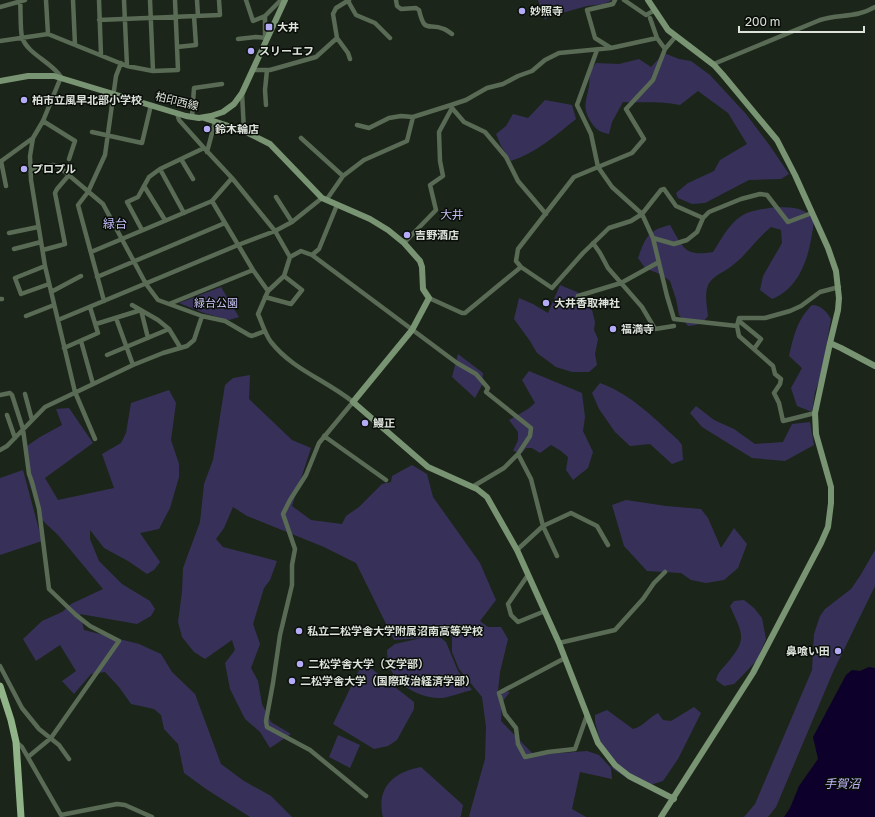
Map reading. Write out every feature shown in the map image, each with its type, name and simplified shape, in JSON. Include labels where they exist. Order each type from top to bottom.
[{"type":"main road","points":[[0,686],[11,720],[16,742],[21,817]]},
{"type":"street","points":[[0,7],[22,0],[22,38],[29,48],[57,71],[60,77],[43,121],[32,138],[1,162],[6,186]]},
{"type":"street","points":[[46,0],[48,34]]},
{"type":"street","points":[[73,0],[75,45]]},
{"type":"street","points":[[99,0],[101,55]]},
{"type":"street","points":[[124,0],[127,66]]},
{"type":"street","points":[[150,0],[153,71]]},
{"type":"street","points":[[0,41],[48,34],[127,66],[153,71],[178,70],[174,0]]},
{"type":"street","points":[[177,46],[196,45],[197,0]]},
{"type":"street","points":[[99,20],[220,15],[219,0]]},
{"type":"street","points":[[246,0],[253,21],[265,16],[281,0]]},
{"type":"street","name":"柏印西線","points":[[0,81],[38,75],[60,77],[177,114],[204,118],[229,108],[242,93],[286,0]]},
{"type":"street","points":[[350,59],[348,53],[336,38],[333,14],[336,8],[348,0],[356,15],[375,23],[390,38]]},
{"type":"street","points":[[396,0],[397,6],[401,9],[416,8],[419,10],[422,22],[428,27],[444,28],[452,34]]},
{"type":"street","points":[[611,48],[595,38],[587,10],[612,4],[615,0]]},
{"type":"street","points":[[624,0],[646,15],[655,10]]},
{"type":"street","points":[[648,0],[663,23],[676,36],[714,65],[723,74],[777,140],[795,175],[832,260],[836,271],[838,287],[838,310],[815,413],[818,444],[831,487],[831,511],[828,527],[821,544],[753,674],[661,817]]},
{"type":"street","points":[[714,65],[820,20],[839,16],[851,16],[873,9]]},
{"type":"street","points":[[265,16],[265,34],[268,38]]},
{"type":"street","points":[[650,18],[657,38],[665,49]]},
{"type":"street","points":[[676,36],[665,49],[653,80],[626,109],[644,139],[632,153],[574,177],[518,249],[516,261],[521,267],[552,288],[593,243],[609,228],[631,221],[642,214],[661,190],[664,189],[676,206],[703,218]]},
{"type":"street","points":[[238,39],[256,37],[268,38]]},
{"type":"street","points":[[253,70],[268,70],[316,57],[336,38]]},
{"type":"street","points":[[357,125],[369,128],[389,118],[401,116],[413,117],[451,107],[487,88],[502,84],[532,71],[545,60],[559,54],[611,48],[657,38]]},
{"type":"street","points":[[597,50],[577,105],[591,134],[598,168],[612,187],[642,214],[654,238],[674,319],[738,324],[761,339],[754,349]]},
{"type":"street","points":[[104,301],[78,205],[88,192],[105,155],[116,76],[121,63]]},
{"type":"street","points":[[266,105],[265,90],[268,70]]},
{"type":"street","points":[[192,117],[194,88],[222,84]]},
{"type":"street","points":[[242,93],[244,131]]},
{"type":"street","points":[[92,132],[142,143],[151,105]]},
{"type":"street","points":[[451,107],[464,122],[485,132],[506,157],[518,181],[546,214]]},
{"type":"street","points":[[404,243],[436,210],[430,185],[443,176],[440,161],[439,132],[451,107]]},
{"type":"street","points":[[177,114],[179,120],[232,178],[275,231],[290,257]]},
{"type":"street","points":[[58,320],[275,231],[292,222],[325,198],[342,176],[364,160],[406,141],[413,117]]},
{"type":"street","points":[[204,118],[244,131],[270,144],[325,198],[337,206],[370,219],[388,230],[404,243],[420,261],[422,267],[423,289],[430,298],[462,313],[466,313],[521,267]]},
{"type":"street","points":[[43,121],[75,141],[69,159]]},
{"type":"street","points":[[206,150],[215,122]]},
{"type":"street","points":[[32,138],[30,170],[45,266],[74,392],[95,439]]},
{"type":"street","points":[[301,138],[342,176]]},
{"type":"street","points":[[142,230],[127,202],[138,197],[150,177],[160,169],[181,159],[206,150]]},
{"type":"street","points":[[181,159],[193,179]]},
{"type":"street","points":[[30,170],[53,165],[58,166],[103,204],[146,284],[158,300],[202,316],[225,321],[249,336],[265,331]]},
{"type":"street","points":[[160,169],[184,213]]},
{"type":"street","points":[[43,250],[65,244],[56,193],[57,189],[68,175]]},
{"type":"street","points":[[91,252],[212,201],[232,178]]},
{"type":"street","points":[[144,186],[165,220]]},
{"type":"street","points":[[654,238],[674,244],[686,240],[697,232],[703,218],[709,212],[741,199],[760,194],[767,195],[788,222],[812,213]]},
{"type":"street","points":[[276,197],[292,222]]},
{"type":"street","points":[[212,201],[253,270],[268,291]]},
{"type":"street","points":[[312,255],[319,249],[337,206]]},
{"type":"street","points":[[98,276],[225,223]]},
{"type":"street","points":[[9,233],[38,227]]},
{"type":"street","points":[[14,249],[41,242]]},
{"type":"street","points":[[593,243],[608,268],[642,306],[655,329],[674,326]]},
{"type":"street","points":[[472,487],[504,468],[518,454],[530,436],[532,428],[486,392],[488,388],[476,374],[457,363],[312,255],[301,251],[290,257],[284,276],[268,291],[258,314],[270,341],[289,361],[353,402],[428,467],[472,487],[487,496],[517,550],[559,642],[598,743],[615,765],[629,776],[674,799]]},
{"type":"street","points":[[578,296],[621,283],[659,262]]},
{"type":"street","points":[[45,266],[15,278],[21,294],[49,284]]},
{"type":"street","points":[[169,304],[253,270]]},
{"type":"street","points":[[51,292],[81,276]]},
{"type":"street","points":[[265,297],[291,304],[302,290],[284,276]]},
{"type":"street","points":[[815,413],[783,421],[779,403],[774,393],[780,384],[781,379],[775,374],[772,366],[739,336],[739,318],[765,318],[790,311],[801,306],[820,292],[838,287]]},
{"type":"street","points":[[366,796],[310,750],[267,728],[266,721],[280,635],[292,586],[292,565],[295,549],[283,514],[306,475],[319,443],[412,330],[430,298]]},
{"type":"street","points":[[26,316],[54,305]]},
{"type":"street","points":[[132,305],[158,320],[169,329],[180,347]]},
{"type":"street","points":[[64,348],[98,333],[90,306]]},
{"type":"street","points":[[96,324],[141,310]]},
{"type":"street","points":[[141,310],[148,338]]},
{"type":"street","points":[[0,450],[7,446],[45,407],[132,365],[163,352],[187,346],[194,340],[202,316]]},
{"type":"street","points":[[116,318],[132,365]]},
{"type":"street","points":[[107,355],[169,329]]},
{"type":"street","points":[[81,341],[93,384]]},
{"type":"street","points":[[830,343],[875,366]]},
{"type":"street","points":[[0,395],[10,393],[12,395],[23,430],[29,474],[39,509],[49,589],[76,615],[90,626],[119,641],[52,738],[28,757]]},
{"type":"street","points":[[25,394],[32,420]]},
{"type":"street","points":[[7,415],[15,438]]},
{"type":"street","points":[[324,436],[386,480]]},
{"type":"street","points":[[518,454],[531,479],[543,526],[557,556]]},
{"type":"street","points":[[517,550],[543,526],[571,513],[597,526],[608,545]]},
{"type":"street","points":[[559,642],[615,630],[665,572]]},
{"type":"street","points":[[528,575],[508,604],[511,615],[518,622],[545,611]]},
{"type":"street","points":[[565,658],[499,693],[505,714],[516,728],[518,744],[525,757],[548,752],[574,749],[587,715]]},
{"type":"street","points":[[0,666],[22,708],[39,729],[59,745],[69,759]]},
{"type":"street","points":[[16,742],[22,747],[62,816],[118,804],[125,805],[152,817]]},
{"type":"green space","points":[[538,0],[612,0],[604,4],[587,6],[548,17],[545,20]]},
{"type":"green space","points":[[664,53],[679,59],[691,61],[710,75],[746,114],[789,174],[781,179],[749,180],[705,203],[692,204],[678,198],[676,193],[688,183],[714,171],[720,160],[747,144],[728,113],[698,91],[680,105],[623,102],[612,122],[609,134],[597,129],[586,113],[586,101],[590,74],[596,63],[619,64],[639,59],[651,67]]},
{"type":"green space","points":[[545,100],[572,105],[576,119],[537,148],[520,158],[511,161],[501,146],[496,134],[506,126],[513,114],[528,118]]},
{"type":"green space","points":[[776,207],[801,210],[814,219],[811,242],[804,266],[791,286],[783,293],[772,299],[760,290],[763,276],[782,243],[781,230],[771,227],[732,266],[710,282],[706,295],[708,316],[700,324],[688,326],[679,315],[670,281],[662,275],[645,268],[638,258],[648,236],[662,227],[670,225],[686,249],[696,253],[713,252],[728,228],[740,217],[753,211]]},
{"type":"green space","points":[[560,285],[577,292],[591,306],[595,322],[594,330],[598,339],[595,354],[597,365],[589,372],[572,372],[556,367],[537,353],[514,319],[519,298],[548,313]]},
{"type":"green space","name":"緑台公園","points":[[221,287],[239,317],[229,320],[204,313],[179,303]]},
{"type":"green space","points":[[812,305],[823,309],[831,319],[821,376],[815,392],[812,412],[797,406],[791,388],[802,368],[789,356],[799,322]]},
{"type":"green space","points":[[458,354],[483,373],[482,385],[475,398],[452,377]]},
{"type":"green space","points":[[529,371],[582,393],[585,417],[583,431],[593,452],[588,468],[573,480],[566,470],[568,457],[551,445],[540,453],[532,448],[526,448],[522,453],[513,451],[518,440],[518,432],[509,420],[535,403],[522,380]]},
{"type":"green space","points":[[250,375],[249,399],[292,440],[311,448],[292,506],[311,520],[342,524],[346,516],[359,507],[382,484],[391,482],[392,476],[412,465],[427,474],[433,497],[480,563],[496,600],[480,621],[488,627],[501,627],[508,639],[500,672],[498,691],[510,692],[502,702],[501,721],[534,755],[587,751],[599,755],[611,768],[612,779],[580,772],[572,809],[586,817],[469,816],[485,759],[486,727],[482,697],[459,669],[452,652],[452,636],[440,637],[446,642],[458,671],[472,690],[442,698],[436,698],[419,694],[403,685],[396,679],[392,671],[387,650],[395,644],[421,638],[394,640],[356,563],[324,547],[247,516],[233,507],[224,528],[216,539],[223,547],[277,561],[270,580],[264,588],[253,624],[260,644],[251,668],[258,681],[262,704],[271,722],[291,734],[270,748],[260,732],[245,719],[230,689],[225,663],[235,650],[232,640],[205,659],[194,652],[182,637],[178,622],[182,592],[183,568],[200,522],[204,484],[213,460],[225,385],[233,378]]},
{"type":"green space","points":[[600,383],[622,393],[642,407],[678,440],[682,445],[683,460],[672,464],[650,444],[630,446],[615,432],[599,409],[592,393]]},
{"type":"green space","points":[[169,390],[176,403],[171,440],[179,464],[179,477],[170,508],[159,529],[140,533],[160,562],[154,570],[147,574],[128,561],[104,548],[90,530],[90,539],[99,561],[122,584],[150,601],[155,609],[151,616],[137,624],[80,614],[84,630],[139,644],[161,654],[172,672],[195,694],[221,764],[244,781],[271,796],[292,817],[250,817],[206,789],[184,773],[178,744],[164,729],[161,715],[154,709],[131,704],[119,687],[105,672],[91,674],[74,694],[62,681],[76,671],[60,645],[36,661],[23,639],[42,621],[62,612],[71,604],[103,589],[58,535],[42,520],[29,483],[24,448],[62,425],[56,409],[69,408],[93,443],[45,478],[58,500],[114,488],[102,454],[121,443],[126,433],[131,403]]},
{"type":"green space","points":[[696,406],[714,420],[734,429],[755,444],[783,442],[792,424],[810,422],[814,445],[785,461],[752,458],[702,427],[690,413]]},
{"type":"green space","points":[[23,470],[42,541],[0,555],[0,478]]},
{"type":"green space","points":[[626,500],[701,509],[708,518],[721,548],[734,528],[747,544],[738,568],[724,580],[706,583],[691,580],[681,573],[647,571],[624,546],[612,505]]},
{"type":"green space","points":[[875,550],[875,586],[833,672],[776,807],[768,817],[744,817],[755,804],[812,670],[814,634],[820,616],[825,609],[851,589]]},
{"type":"green space","points":[[744,600],[754,608],[762,618],[766,639],[757,660],[734,684],[724,686],[716,680],[717,677],[735,654],[741,641],[740,629],[730,606],[734,601]]},
{"type":"green space","points":[[368,667],[414,702],[414,709],[397,740],[388,746],[374,749],[333,724],[359,670]]},
{"type":"green space","points":[[694,707],[701,713],[678,759],[663,781],[650,785],[633,782],[613,769],[601,744],[595,722],[595,715],[607,710],[633,729],[640,726],[658,713],[663,720],[671,721]]},
{"type":"green space","points":[[338,735],[360,745],[350,768],[329,757]]},
{"type":"green space","points":[[421,767],[463,805],[460,817],[383,817],[381,807],[382,798],[389,783],[402,773]]},
{"type":"water","name":"手賀沼","points":[[869,667],[875,668],[875,817],[784,817],[790,808],[799,786],[818,759],[813,737],[846,675],[852,670],[860,671]]},
{"type":"place","name":"妙照寺","points":[[522,11]]},
{"type":"place","name":"大井","points":[[269,27]]},
{"type":"place","name":"スリーエフ","points":[[251,51]]},
{"type":"place","name":"柏市立風早北部小学校","points":[[24,100]]},
{"type":"place","name":"鈴木輪店","points":[[207,129]]},
{"type":"place","name":"プロプル","points":[[24,169]]},
{"type":"place","name":"吉野酒店","points":[[407,235]]},
{"type":"place","name":"大井香取神社","points":[[546,303]]},
{"type":"place","name":"福満寺","points":[[613,329]]},
{"type":"place","name":"鰻正","points":[[365,423]]},
{"type":"place","name":"私立二松学舎大学附属沼南高等学校","points":[[299,631]]},
{"type":"place","name":"鼻喰い田","points":[[838,651]]},
{"type":"place","name":"二松学舎大学（文学部）","points":[[300,664]]},
{"type":"place","name":"二松学舎大学（国際政治経済学部）","points":[[292,681]]},
{"type":"district","name":"大井","points":[[452,215]]},
{"type":"district","name":"緑台","points":[[115,224]]}]
